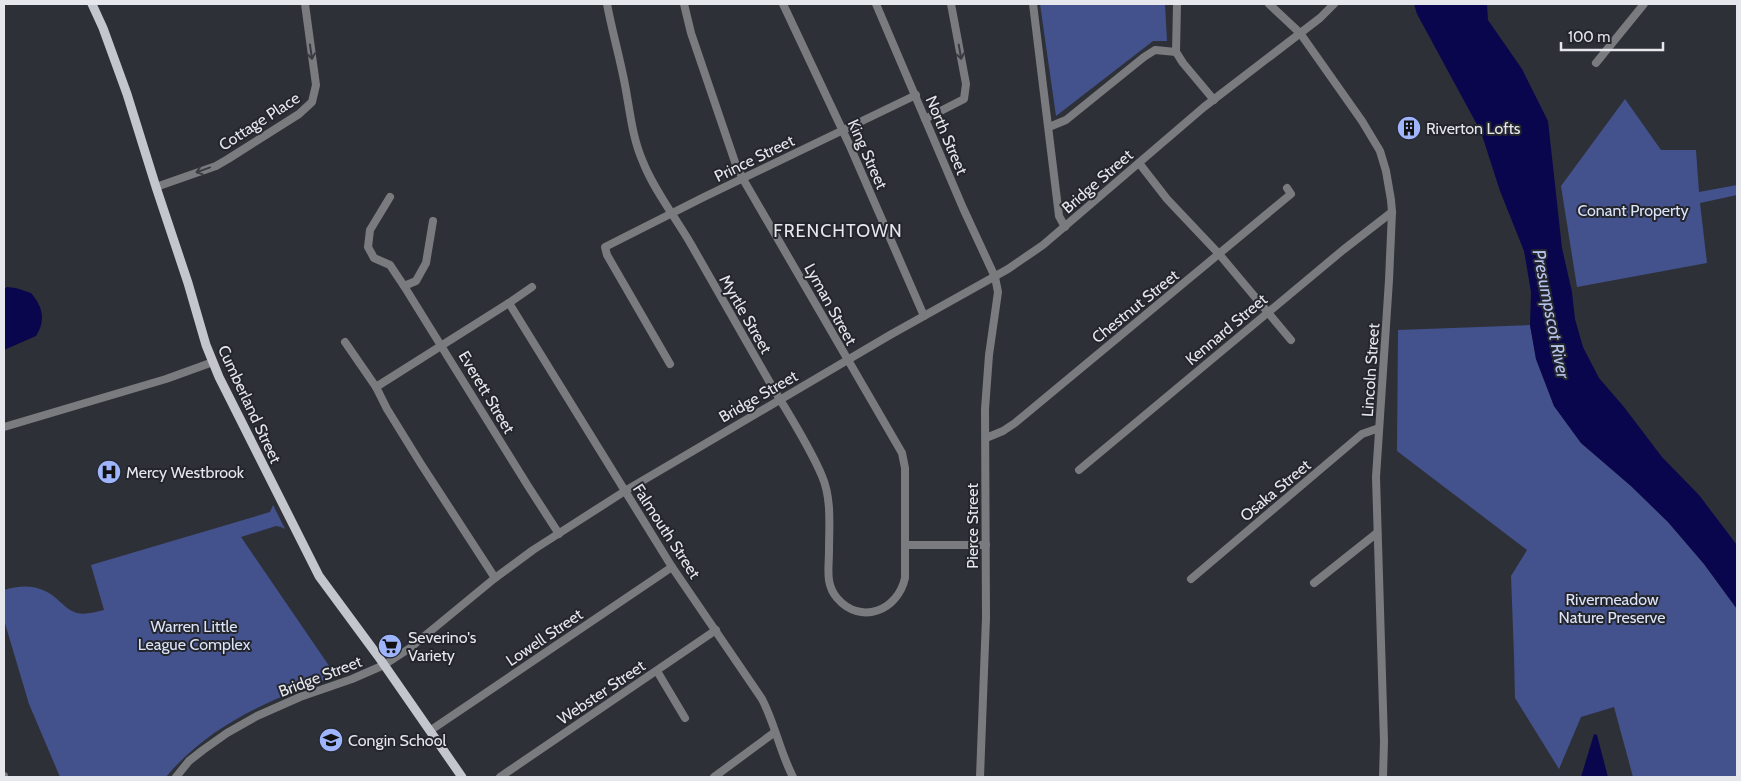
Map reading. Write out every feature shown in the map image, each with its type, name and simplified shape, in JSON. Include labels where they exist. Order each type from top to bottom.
[{"type":"main road","name":"Cumberland Street","points":[[92,4],[124,84],[206,345],[219,377],[312,565],[431,730],[462,777]]},
{"type":"street","name":"Cottage Place","points":[[156,187],[216,166],[299,114],[312,102],[316,85],[304,4]]},
{"type":"street","name":"Myrtle Street","points":[[606,4],[638,150],[649,176],[670,214],[692,246],[780,399],[817,465],[825,484],[828,506],[828,576],[832,591],[840,601],[850,608],[862,612],[875,611]]},
{"type":"street","name":"Lyman Street","points":[[684,4],[691,33],[742,179],[902,453],[905,468],[906,578],[900,594],[889,606],[875,611]]},
{"type":"street","name":"King Street","points":[[783,4],[843,131],[924,316]]},
{"type":"street","name":"North Street","points":[[876,4],[995,277]]},
{"type":"street","points":[[926,119],[964,99],[966,84],[951,4]]},
{"type":"street","points":[[1033,4],[1059,216],[1065,227]]},
{"type":"street","points":[[1177,4],[1176,52],[1214,100]]},
{"type":"street","name":"Lincoln Street","points":[[1269,4],[1300,33],[1362,121],[1380,151],[1386,171],[1392,212],[1376,477],[1384,741],[1383,777]]},
{"type":"street","name":"Bridge Street","points":[[176,777],[189,761],[203,750],[227,733],[257,716],[300,697],[352,679],[384,665],[410,648],[496,578],[625,491],[847,360],[995,277],[1043,245],[1214,100],[1320,18],[1334,4]]},
{"type":"street","points":[[1596,63],[1644,4]]},
{"type":"street","points":[[1049,127],[1066,120],[1133,65],[1155,50],[1176,52]]},
{"type":"street","name":"Prince Street","points":[[670,364],[607,255],[605,247],[916,95]]},
{"type":"street","points":[[1138,163],[1168,199],[1219,254],[1291,340]]},
{"type":"street","name":"Chestnut Street","points":[[986,438],[1003,431],[1015,423],[1292,194],[1287,188]]},
{"type":"street","name":"Everett Street","points":[[390,197],[370,230],[368,247],[374,258],[390,265],[404,286],[559,534]]},
{"type":"street","name":"Kennard Street","points":[[1079,470],[1343,250],[1392,212]]},
{"type":"street","points":[[404,286],[416,281],[426,262],[433,221]]},
{"type":"street","name":"Pierce Street","points":[[980,777],[986,649],[987,377],[998,300],[995,277]]},
{"type":"street","points":[[376,387],[532,287]]},
{"type":"street","name":"Falmouth Street","points":[[509,303],[672,567],[762,699],[768,710],[781,752],[793,777]]},
{"type":"street","points":[[345,342],[376,387],[387,410],[496,578]]},
{"type":"street","points":[[4,427],[166,379],[213,362]]},
{"type":"street","name":"Osaka Street","points":[[1191,579],[1362,434],[1380,428]]},
{"type":"street","points":[[1314,583],[1377,532]]},
{"type":"street","points":[[906,545],[986,545]]},
{"type":"street","name":"Lowell Street","points":[[431,730],[672,567]]},
{"type":"street","name":"Webster Street","points":[[500,777],[716,630]]},
{"type":"street","points":[[657,671],[685,718]]},
{"type":"street","points":[[720,776],[775,732]]},
{"type":"green space","points":[[1040,4],[1165,4],[1167,41],[1153,41],[1056,116]]},
{"type":"green space","name":"Conant Property","points":[[1625,99],[1661,150],[1696,150],[1699,192],[1737,185],[1737,195],[1700,203],[1707,263],[1577,287],[1561,186]]},
{"type":"green space","name":"Rivermeadow Nature Preserve","points":[[1530,325],[1536,359],[1554,406],[1581,443],[1631,486],[1668,522],[1704,564],[1737,609],[1737,777],[1633,777],[1614,707],[1581,717],[1559,769],[1515,698],[1511,576],[1527,550],[1397,451],[1398,330]]},
{"type":"green space","name":"Warren Little League Complex","points":[[273,505],[285,529],[276,526],[241,537],[336,676],[289,694],[244,715],[202,742],[183,758],[166,777],[60,777],[29,704],[4,620],[4,590],[33,587],[46,591],[77,613],[104,610],[91,565],[270,512]]},
{"type":"water","name":"Presumpscot River","points":[[1414,4],[1487,4],[1488,20],[1522,69],[1548,121],[1562,248],[1572,292],[1575,319],[1583,347],[1599,378],[1662,457],[1699,495],[1737,545],[1737,609],[1704,564],[1668,522],[1631,486],[1581,443],[1554,406],[1536,359],[1530,325],[1531,292],[1524,251],[1500,191],[1481,132],[1417,14]]},
{"type":"water","points":[[7,287],[31,293],[38,303],[42,319],[36,336],[4,350],[4,289]]},
{"type":"water","points":[[1594,734],[1597,735],[1608,777],[1581,777]]},
{"type":"place","name":"Riverton Lofts","points":[[1409,128]]},
{"type":"place","name":"Mercy Westbrook","points":[[109,472]]},
{"type":"place","name":"Severino's Variety","points":[[390,646]]},
{"type":"place","name":"Congin School","points":[[331,740]]},
{"type":"district","name":"FRENCHTOWN","points":[[838,231]]}]
